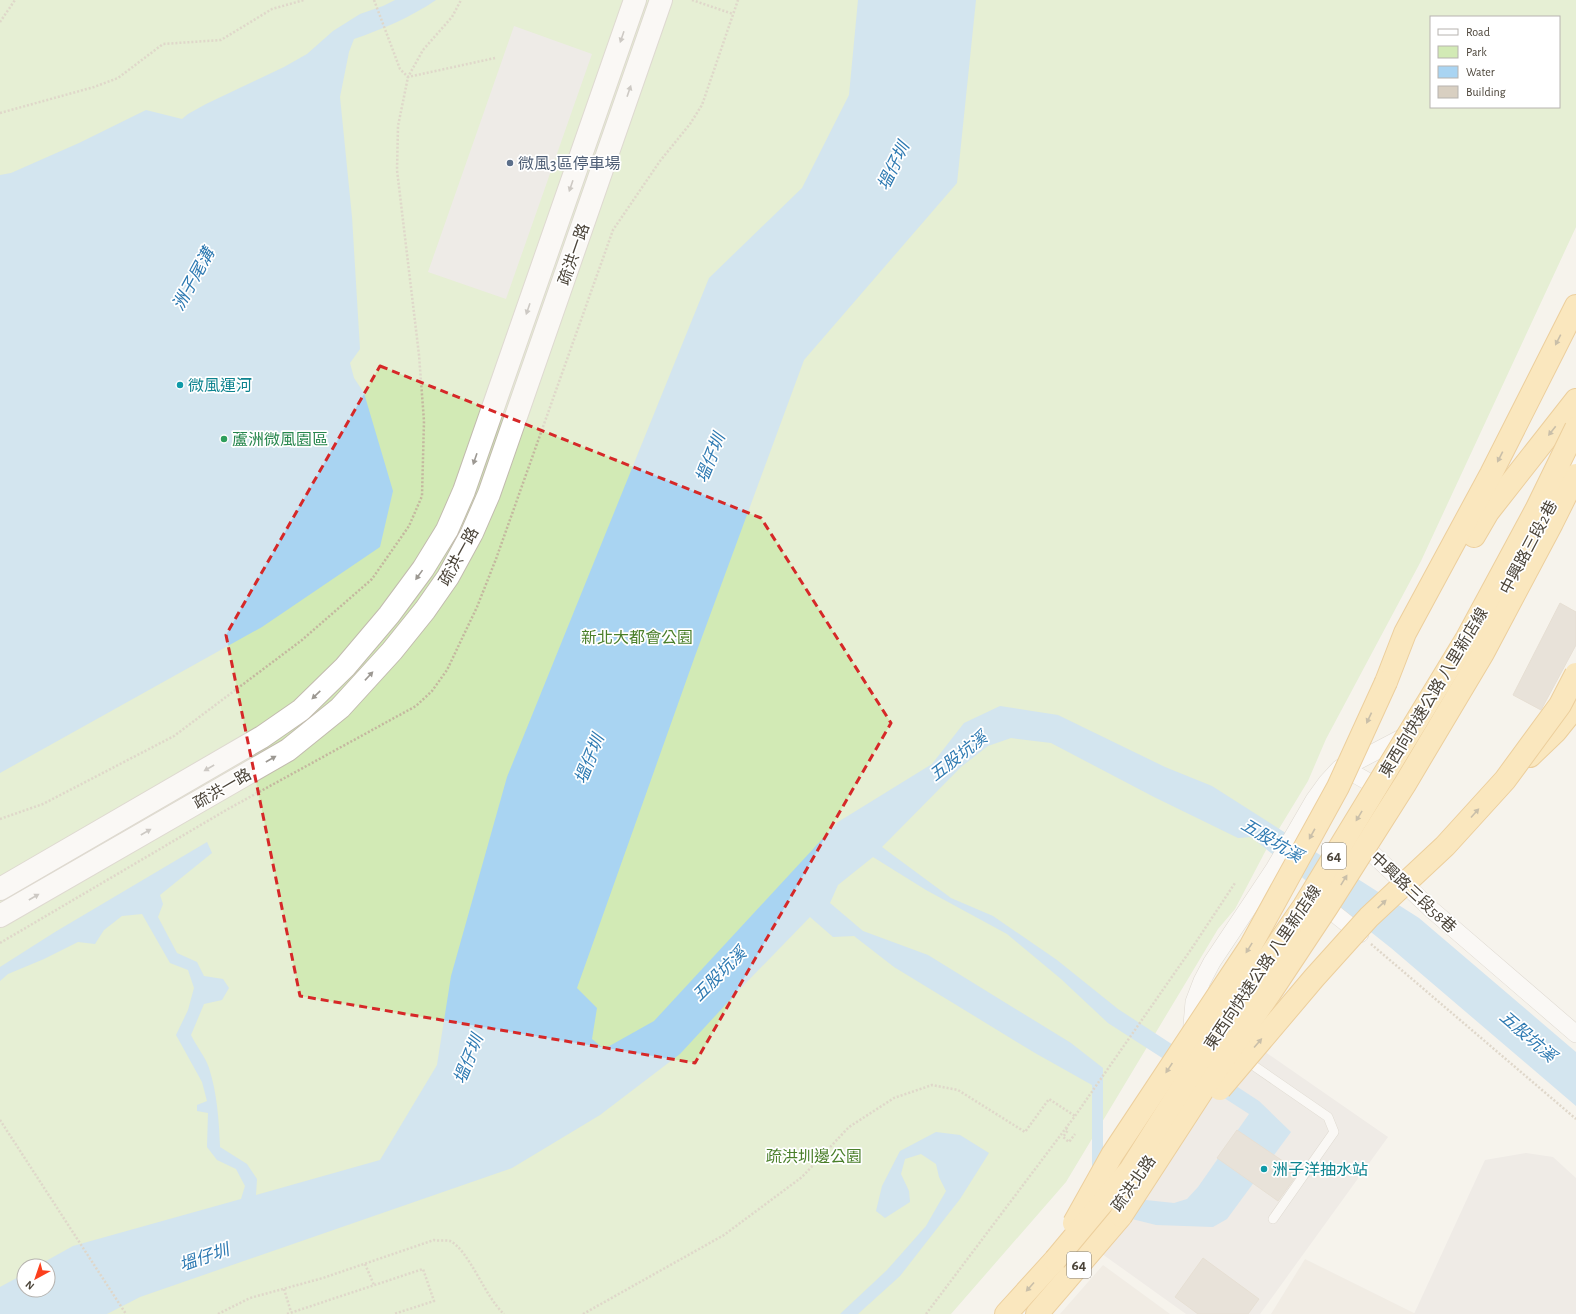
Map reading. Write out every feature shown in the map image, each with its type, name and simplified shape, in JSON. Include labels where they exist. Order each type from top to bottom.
[{"type":"highway","points":[[1055,1260],[1086,1200],[1112,1155],[1250,947],[1338,786],[1386,682],[1405,633],[1491,474],[1576,306]]},
{"type":"highway","points":[[1386,682],[1488,512],[1576,400]]},
{"type":"highway","name":"東西向快速公路 八里新店線","points":[[1006,1314],[1055,1260],[1130,1170],[1214,1037],[1304,906],[1467,638],[1536,510],[1576,428]]},
{"type":"highway","name":"東西向快速公路 八里新店線","points":[[1037,1314],[1121,1216],[1212,1076],[1323,914],[1483,653],[1576,475]]},
{"type":"highway","points":[[1505,780],[1560,705],[1576,674]]},
{"type":"highway","points":[[1121,1216],[1232,1074],[1314,978],[1369,917],[1445,846],[1505,780],[1556,731],[1576,706]]},
{"type":"street","name":"疏洪一路","points":[[0,889],[262,737],[301,710],[345,667],[389,616],[419,575],[447,530],[464,491],[635,0]]},
{"type":"street","name":"疏洪一路","points":[[0,916],[288,750],[340,708],[392,651],[425,610],[448,577],[472,533],[489,494],[661,0]]},
{"type":"street","name":"中興路三段2巷","points":[[1434,720],[1527,550],[1564,477],[1576,458]]},
{"type":"street","points":[[1190,1100],[1194,1002],[1202,981],[1212,962],[1274,869],[1314,800],[1326,782],[1340,768],[1344,768],[1434,720]]},
{"type":"street","name":"中興路三段58巷","points":[[1434,720],[1360,842],[1432,910],[1576,1034]]},
{"type":"street","points":[[1344,768],[1389,794]]},
{"type":"street","name":"疏洪北路","points":[[1032,1314],[1078,1260],[1190,1100],[1226,1047],[1259,992],[1320,902],[1360,934]]},
{"type":"street","points":[[1212,962],[1259,992]]},
{"type":"street","points":[[1192,1023],[1226,1047]]},
{"type":"lane","points":[[1226,1047],[1328,1117],[1334,1132],[1272,1219]]},
{"type":"path","points":[[0,22],[15,0]]},
{"type":"path","points":[[0,113],[94,87],[118,78],[163,44],[221,40],[272,9],[304,0]]},
{"type":"path","points":[[374,0],[400,69],[408,77]]},
{"type":"path","points":[[0,819],[43,804],[174,736],[302,640],[372,579],[409,526],[422,496],[424,421],[419,356],[397,170],[398,126],[408,77],[423,50],[452,17],[461,0]]},
{"type":"path","points":[[692,0],[733,14]]},
{"type":"path","points":[[408,77],[495,58]]},
{"type":"path","points":[[1075,1134],[1069,1142],[1063,1137],[1075,1116],[1192,948],[1235,883]]},
{"type":"path","points":[[1360,934],[1576,1119]]},
{"type":"path","points":[[583,1314],[724,1235],[802,1178],[849,1127],[894,1098],[932,1085],[958,1090],[1026,1132],[1049,1098],[1075,1116]]},
{"type":"path","points":[[0,1120],[126,1314]]},
{"type":"path","points":[[926,1314],[1067,1129]]},
{"type":"path","points":[[218,1314],[250,1298],[323,1278],[434,1240],[450,1241],[463,1252],[491,1300],[504,1314]]},
{"type":"path","points":[[365,1264],[374,1285]]},
{"type":"path","points":[[287,1314],[423,1269],[434,1301],[394,1314]]},
{"type":"path","points":[[284,1289],[292,1312]]},
{"type":"highlighted area","points":[[380,366],[761,518],[891,723],[695,1063],[300,996],[226,635]]},
{"type":"shaded area","name":"微風3區停車場","points":[[514,26],[592,54],[506,299],[428,272]]},
{"type":"shaded area","name":"洲子洋抽水站","points":[[1248,1040],[1388,1137],[1260,1314],[1186,1314],[1098,1251]]},
{"type":"shaded area","points":[[1526,1153],[1553,1157],[1576,1178],[1576,1314],[1414,1314],[1485,1160]]},
{"type":"shaded area","points":[[1305,1259],[1416,1314],[1271,1314]]},
{"type":"shaded area","points":[[1103,1265],[1170,1314],[1060,1314]]},
{"type":"green space","name":"新北大都會公園","points":[[0,0],[1576,0],[1576,227],[1421,561],[1326,739],[1308,781],[1266,850],[1235,909],[1218,929],[1066,1182],[951,1314],[0,1314]]},
{"type":"water","name":"微風運河","points":[[395,0],[436,0],[417,12],[396,22],[354,39],[349,52],[340,97],[352,217],[360,349],[350,363],[354,378],[364,393],[393,491],[380,547],[262,627],[0,773],[0,175],[11,173],[79,143],[146,110],[182,119],[206,104],[284,67],[307,54],[333,31],[360,14]]},
{"type":"water","points":[[858,0],[976,0],[957,183],[804,360],[695,656],[577,988],[597,1008],[592,1039],[604,1049],[654,1021],[838,822],[932,764],[964,723],[1000,706],[1058,715],[1165,767],[1212,786],[1419,918],[1576,1052],[1576,1106],[1391,948],[1251,837],[1238,838],[1154,797],[1051,743],[1011,738],[988,746],[961,767],[882,847],[951,898],[993,916],[1057,960],[1118,1009],[1259,1101],[1291,1132],[1227,1219],[1213,1227],[1156,1225],[1124,1217],[1108,1209],[1092,1184],[1092,1085],[1035,1053],[894,967],[854,936],[833,937],[810,917],[680,1054],[600,1115],[512,1168],[140,1297],[107,1314],[0,1314],[0,1287],[16,1278],[16,1298],[56,1298],[56,1258],[51,1258],[73,1246],[241,1199],[245,1186],[236,1169],[217,1160],[207,1147],[208,1113],[197,1111],[197,1105],[207,1101],[202,1082],[176,1035],[188,1010],[194,988],[188,970],[170,963],[142,914],[122,916],[104,930],[95,944],[78,942],[44,959],[8,974],[0,981],[0,967],[55,932],[207,842],[212,853],[160,895],[163,904],[158,917],[177,953],[197,962],[204,976],[223,979],[229,988],[222,1000],[204,1004],[191,1035],[203,1055],[212,1077],[217,1107],[220,1147],[247,1164],[257,1179],[256,1195],[380,1160],[437,1065],[451,976],[507,777],[709,278],[802,188],[849,95]],"holes":[[[873,857],[926,890],[1007,934],[1061,979],[1108,1023],[1249,1114],[1198,1187],[1187,1199],[1174,1203],[1127,1198],[1103,1177],[1103,1068],[1071,1043],[928,955],[863,931],[830,903],[838,885]]]},
{"type":"water","points":[[936,1132],[960,1135],[989,1153],[960,1199],[900,1276],[858,1314],[840,1314],[887,1270],[926,1226],[946,1191],[939,1177],[936,1164],[921,1154],[905,1159],[901,1174],[909,1191],[910,1202],[885,1218],[876,1211],[882,1186],[900,1151]]},
{"type":"building","points":[[1560,603],[1576,612],[1576,645],[1541,710],[1513,695]]},
{"type":"building","name":"洲子洋抽水站","points":[[1237,1130],[1299,1172],[1278,1201],[1217,1158]]},
{"type":"building","points":[[1203,1258],[1259,1299],[1248,1314],[1198,1314],[1175,1297]]},
{"type":"place","name":"微風3區停車場","points":[[510,163]]},
{"type":"place","name":"微風運河","points":[[180,385]]},
{"type":"place","name":"蘆洲微風園區","points":[[224,439]]},
{"type":"place","name":"洲子洋抽水站","points":[[1264,1169]]},
{"type":"water label","name":"塭仔圳","points":[[893,166]]},
{"type":"water label","name":"洲子尾溝","points":[[193,279]]},
{"type":"water label","name":"塭仔圳","points":[[710,458]]},
{"type":"water label","name":"五股坑溪","points":[[958,756]]},
{"type":"water label","name":"塭仔圳","points":[[589,759]]},
{"type":"water label","name":"五股坑溪","points":[[1272,840]]},
{"type":"water label","name":"五股坑溪","points":[[719,974]]},
{"type":"water label","name":"五股坑溪","points":[[1528,1036]]},
{"type":"water label","name":"塭仔圳","points":[[468,1059]]},
{"type":"water label","name":"塭仔圳","points":[[204,1257]]},
{"type":"park label","name":"疏洪圳邊公園","points":[[814,1156]]}]
